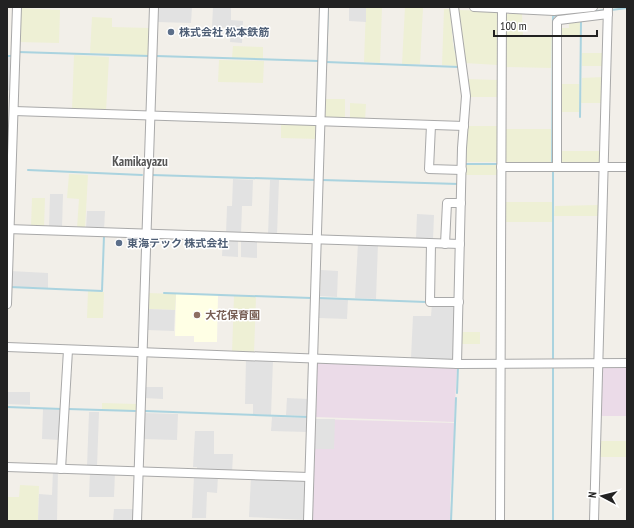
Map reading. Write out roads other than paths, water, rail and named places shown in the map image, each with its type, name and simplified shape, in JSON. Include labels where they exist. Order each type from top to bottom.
[{"type":"street","points":[[7,304],[10,151],[14,111],[17,7]]},
{"type":"street","points":[[137,521],[154,7]]},
{"type":"street","points":[[308,521],[324,7]]},
{"type":"street","points":[[454,7],[466,96],[462,170],[457,364]]},
{"type":"street","points":[[474,7],[554,11],[593,7]]},
{"type":"street","points":[[500,521],[502,8]]},
{"type":"street","points":[[557,167],[557,22],[559,20],[608,10],[594,521]]},
{"type":"street","points":[[14,111],[464,126]]},
{"type":"street","points":[[431,125],[429,169],[462,170]]},
{"type":"street","points":[[501,167],[627,167]]},
{"type":"street","points":[[445,244],[446,202],[461,203]]},
{"type":"street","points":[[8,229],[460,244]]},
{"type":"street","points":[[431,244],[430,302],[459,302]]},
{"type":"street","points":[[7,347],[457,364],[627,363]]},
{"type":"street","points":[[61,469],[68,350]]},
{"type":"street","points":[[7,467],[309,477]]},
{"type":"waterway","points":[[326,67],[328,7]]},
{"type":"waterway","points":[[611,10],[627,8]]},
{"type":"waterway","points":[[552,163],[553,16],[605,10]]},
{"type":"waterway","points":[[580,117],[581,20]]},
{"type":"waterway","points":[[453,27],[456,52]]},
{"type":"waterway","points":[[18,52],[149,56]]},
{"type":"waterway","points":[[7,56],[12,56]]},
{"type":"waterway","points":[[156,56],[319,61]]},
{"type":"waterway","points":[[326,62],[459,67]]},
{"type":"waterway","points":[[465,164],[497,164]]},
{"type":"waterway","points":[[28,170],[142,175]]},
{"type":"waterway","points":[[553,171],[553,358]]},
{"type":"waterway","points":[[152,175],[316,180]]},
{"type":"waterway","points":[[322,180],[459,184]]},
{"type":"waterway","points":[[10,287],[102,291],[104,236]]},
{"type":"waterway","points":[[164,293],[311,298]]},
{"type":"waterway","points":[[318,298],[426,302]]},
{"type":"waterway","points":[[457,393],[458,367]]},
{"type":"waterway","points":[[553,367],[553,521]]},
{"type":"waterway","points":[[451,521],[456,398]]},
{"type":"waterway","points":[[7,407],[62,409]]},
{"type":"waterway","points":[[68,409],[135,411]]},
{"type":"waterway","points":[[145,411],[308,417]]},
{"type":"place","name":"株式会社 松本鉄筋","points":[[171,32]]},
{"type":"place","name":"東海テック 株式会社","points":[[119,243]]},
{"type":"place","name":"大花保育園","points":[[197,315]]},
{"type":"district","name":"Kamikayazu","points":[[140,161]]}]
